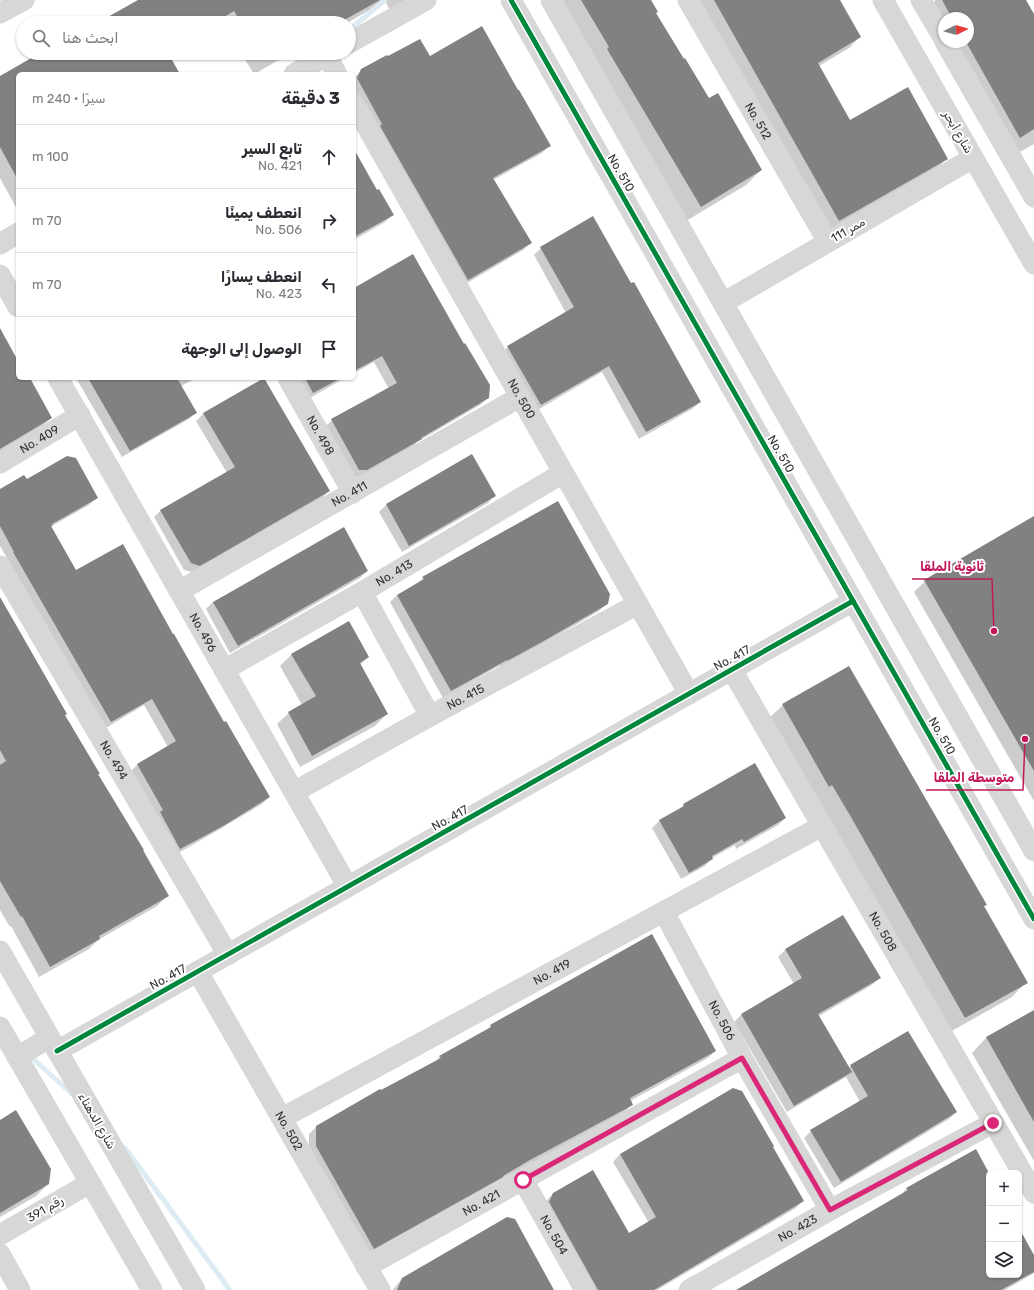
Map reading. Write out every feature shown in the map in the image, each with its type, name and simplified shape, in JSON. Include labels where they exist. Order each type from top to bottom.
[{"type":"street","points":[[0,13],[24,0]]},
{"type":"street","points":[[356,39],[426,0]]},
{"type":"street","name":"No. 510","points":[[511,0],[1034,918]]},
{"type":"street","name":"No. 510","points":[[550,0],[1034,851]]},
{"type":"street","name":"No. 512","points":[[688,0],[828,242]]},
{"type":"street","name":"شارع أبحر","points":[[883,0],[1034,264]]},
{"type":"street","points":[[921,0],[938,29]]},
{"type":"street","points":[[950,48],[1027,167],[1034,197]]},
{"type":"street","points":[[298,72],[318,60]]},
{"type":"street","points":[[331,60],[336,72]]},
{"type":"street","name":"No. 500","points":[[356,108],[688,694]]},
{"type":"street","name":"ممر 111","points":[[722,303],[973,158]]},
{"type":"street","points":[[0,244],[16,234]]},
{"type":"street","points":[[0,275],[16,303]]},
{"type":"street","name":"No. 496","points":[[59,380],[348,887]]},
{"type":"street","name":"No. 498","points":[[289,380],[354,493]]},
{"type":"street","name":"No. 411","points":[[179,591],[354,493],[520,397]]},
{"type":"street","name":"No. 409","points":[[0,463],[80,415]]},
{"type":"street","name":"No. 413","points":[[224,670],[362,592],[563,473]]},
{"type":"street","name":"No. 494","points":[[0,566],[228,955]]},
{"type":"street","name":"No. 417","points":[[17,1057],[53,1045],[198,972],[732,670],[881,583]]},
{"type":"street","points":[[362,592],[430,716]]},
{"type":"street","name":"No. 415","points":[[294,792],[430,716],[638,604]]},
{"type":"street","name":"No. 508","points":[[732,670],[1034,1193]]},
{"type":"street","name":"No. 419","points":[[282,1118],[822,826]]},
{"type":"street","name":"No. 506","points":[[664,912],[742,1058],[830,1210]]},
{"type":"street","name":"شارع الدهناء","points":[[0,951],[195,1290]]},
{"type":"street","name":"No. 502","points":[[198,972],[380,1290]]},
{"type":"street","points":[[0,1027],[152,1290]]},
{"type":"street","name":"No. 421","points":[[366,1267],[742,1058]]},
{"type":"street","name":"No. 423","points":[[688,1290],[830,1210],[993,1123]]},
{"type":"street","name":"No. 504","points":[[523,1180],[585,1290]]},
{"type":"street","name":"رقم 391","points":[[0,1235],[90,1183]]},
{"type":"street","points":[[0,1254],[20,1290]]},
{"type":"building","points":[[138,0],[380,0],[351,16],[237,16],[234,11],[226,16],[109,16]]},
{"type":"building","points":[[581,0],[651,0],[658,12],[656,13],[709,98],[718,93],[762,170],[701,207],[607,49],[609,47]]},
{"type":"building","points":[[714,0],[840,0],[861,37],[818,63],[850,120],[908,87],[948,159],[839,221]]},
{"type":"building","points":[[942,0],[1026,0],[1034,14],[1034,129],[1020,138],[969,48],[974,48],[974,12],[949,12]]},
{"type":"building","points":[[482,26],[551,146],[493,178],[532,243],[468,280],[380,126],[382,124],[357,78],[361,69],[420,39],[430,56]]},
{"type":"building","points":[[28,60],[172,60],[179,72],[16,72],[16,176],[0,147],[0,76]]},
{"type":"building","points":[[356,153],[377,190],[379,189],[394,215],[356,236]]},
{"type":"building","points":[[593,216],[631,283],[634,282],[701,402],[646,432],[609,366],[541,405],[507,346],[574,307],[540,247]]},
{"type":"building","points":[[413,254],[464,344],[465,343],[490,385],[489,398],[421,438],[422,439],[367,470],[359,470],[331,419],[397,383],[382,356],[356,370],[356,287]]},
{"type":"building","points":[[0,328],[16,357],[16,380],[31,380],[52,418],[0,449]]},
{"type":"building","points":[[89,380],[178,380],[197,413],[130,451]]},
{"type":"building","points":[[261,380],[265,380],[330,491],[200,566],[191,563],[160,510],[235,467],[203,413]]},
{"type":"building","points":[[306,380],[337,380],[313,393]]},
{"type":"building","points":[[472,454],[496,496],[409,546],[386,504]]},
{"type":"building","points":[[67,456],[76,458],[98,498],[52,524],[53,525],[51,526],[76,570],[123,544],[224,722],[226,721],[270,797],[223,826],[180,849],[160,812],[163,810],[137,764],[176,741],[152,699],[111,722],[13,552],[0,526],[0,489],[24,475],[27,479]]},
{"type":"building","points":[[558,501],[610,594],[608,604],[542,642],[451,691],[397,595],[424,579],[422,577]]},
{"type":"building","points":[[1034,516],[1034,771],[924,580]]},
{"type":"building","points":[[344,527],[368,571],[238,646],[213,602]]},
{"type":"building","points":[[0,597],[67,714],[65,715],[100,774],[98,774],[144,850],[169,896],[99,936],[100,939],[50,967],[22,916],[21,917],[0,881],[0,765],[6,761],[0,750]]},
{"type":"building","points":[[349,621],[369,657],[360,663],[388,714],[312,756],[288,712],[316,696],[291,654]]},
{"type":"building","points":[[849,666],[987,905],[984,906],[1028,983],[965,1018],[851,817],[832,785],[829,787],[782,704]]},
{"type":"building","points":[[755,763],[786,818],[744,842],[742,839],[712,856],[713,859],[689,873],[659,820],[684,806],[683,804]]},
{"type":"building","points":[[843,915],[881,978],[818,1014],[852,1072],[794,1106],[741,1014],[802,978],[785,949]]},
{"type":"building","points":[[652,934],[716,1051],[630,1098],[633,1105],[530,1160],[503,1177],[374,1249],[316,1146],[316,1126],[380,1089],[381,1090],[441,1058],[439,1056],[491,1027],[490,1025]]},
{"type":"building","points":[[1034,1010],[1034,1122],[986,1037]]},
{"type":"building","points":[[908,1031],[957,1112],[841,1182],[810,1130],[868,1096],[850,1065]]},
{"type":"building","points":[[733,1088],[742,1091],[804,1201],[654,1290],[598,1290],[549,1202],[553,1193],[593,1170],[629,1233],[656,1217],[620,1154]]},
{"type":"building","points":[[16,1110],[51,1169],[49,1184],[0,1213],[0,1120]]},
{"type":"building","points":[[976,1149],[987,1170],[986,1170],[986,1278],[1022,1278],[1022,1233],[1034,1255],[1034,1272],[1001,1290],[736,1290],[908,1190],[906,1188]]},
{"type":"building","points":[[507,1217],[515,1219],[554,1290],[397,1290],[402,1278]]},
{"type":"waterway","points":[[356,24],[385,0]]},
{"type":"waterway","points":[[29,1055],[72,1094]]},
{"type":"waterway","points":[[125,1148],[230,1290]]},
{"type":"cycle path","points":[[511,0],[1034,919]]},
{"type":"cycle path","points":[[57,1051],[853,601]]},
{"type":"place","name":"ثانوية الملقا","points":[[994,631]]},
{"type":"place","name":"متوسطة الملقا","points":[[1025,739]]},
{"type":"route","points":[[523,1180],[742,1058],[830,1210],[993,1123]]}]
